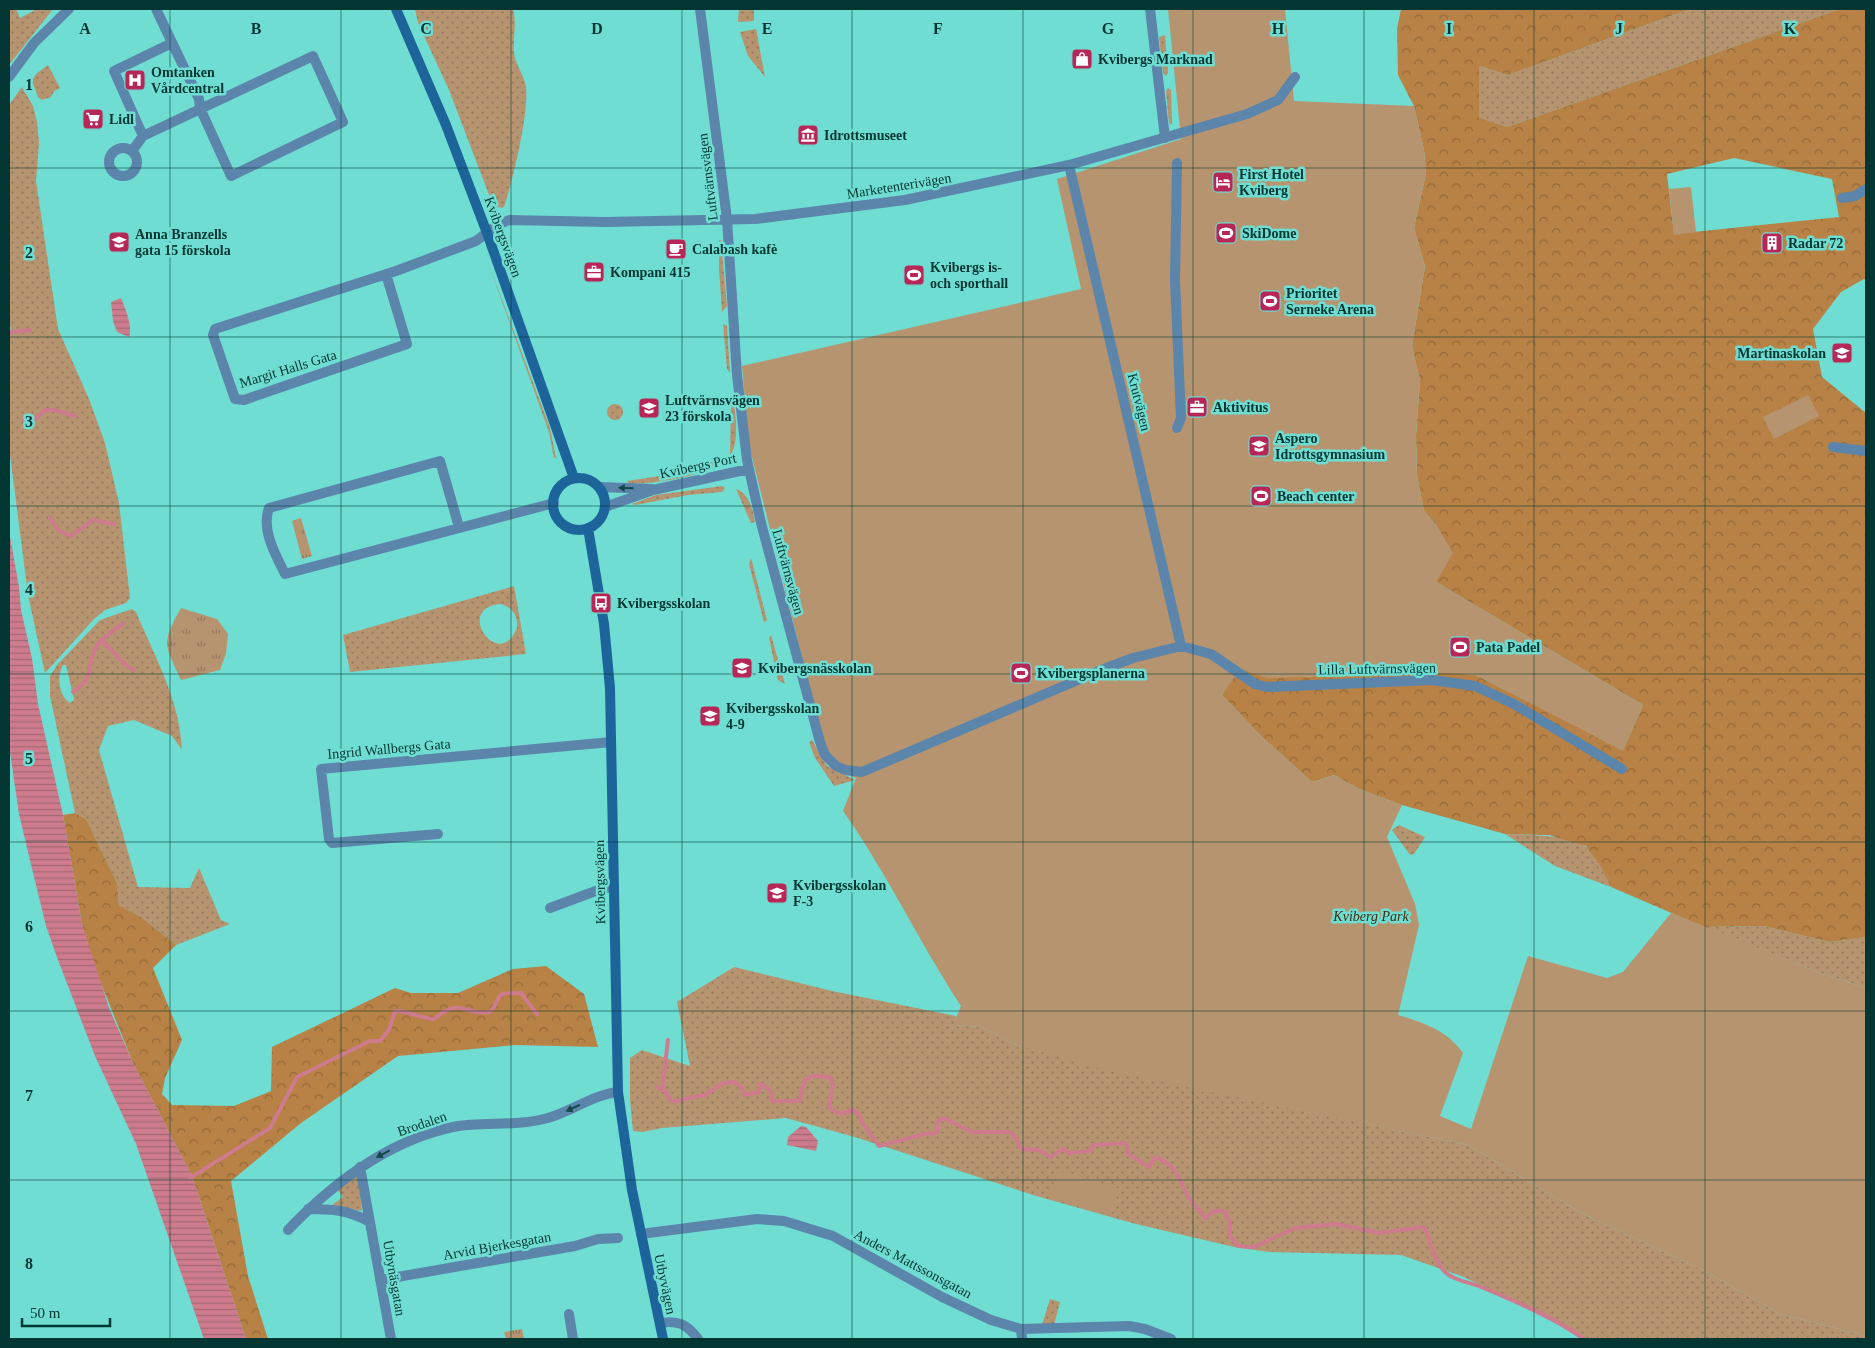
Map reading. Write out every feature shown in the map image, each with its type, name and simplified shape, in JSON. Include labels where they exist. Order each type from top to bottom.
[{"type":"street","points":[[9,77],[34,43],[69,9]]},
{"type":"street","points":[[132,150],[143,136],[200,108],[313,56],[343,122],[231,176],[200,108],[199,99],[156,9]]},
{"type":"street","name":"Kvibergsvägen","points":[[396,9],[446,125],[487,233],[574,478]]},
{"type":"street","name":"Luftvärnsvägen","points":[[700,9],[727,219],[737,375],[749,469],[761,523],[825,755],[845,770],[862,772],[1106,668],[1133,658],[1181,646]]},
{"type":"street","points":[[1150,9],[1164,138]]},
{"type":"street","points":[[143,136],[114,71],[172,43]]},
{"type":"street","name":"Marketenterivägen","points":[[487,233],[502,222],[509,220],[611,222],[762,219],[881,204],[955,191],[1069,165],[1266,107],[1278,100],[1295,77]]},
{"type":"street","points":[[1177,163],[1175,290],[1181,418],[1177,428]]},
{"type":"street","name":"Krutvägen","points":[[1069,165],[1181,646]]},
{"type":"street","points":[[1842,198],[1855,196],[1866,189]]},
{"type":"street","name":"Margit Halls Gata","points":[[386,274],[407,344],[244,400],[235,399],[213,335],[214,329],[386,274],[476,241],[487,233]]},
{"type":"street","points":[[1833,447],[1866,451]]},
{"type":"street","points":[[459,527],[440,461],[269,508],[265,518],[267,532],[285,574],[554,503]]},
{"type":"street","name":"Kvibergs Port","points":[[605,507],[653,490],[749,469]]},
{"type":"street","points":[[574,478],[588,479],[599,487],[605,500],[605,507],[601,518],[588,528],[577,529],[562,522],[556,513],[554,503],[560,487],[574,478]]},
{"type":"street","name":"Kvibergs Port","points":[[599,487],[653,490]]},
{"type":"street","name":"Kvibergsvägen","points":[[588,528],[607,651],[611,742],[618,1092],[624,1141],[641,1234]]},
{"type":"street","name":"Lilla Luftvärnsvägen","points":[[1181,646],[1211,654],[1255,684],[1266,687],[1432,680],[1475,686],[1514,704],[1622,769]]},
{"type":"street","name":"Ingrid Wallbergs Gata","points":[[438,834],[332,843],[328,839],[321,769],[611,742]]},
{"type":"street","points":[[550,908],[601,889],[614,887]]},
{"type":"street","name":"Brodalen","points":[[288,1230],[329,1189],[360,1167],[414,1139],[454,1127],[544,1119],[599,1096],[618,1092]]},
{"type":"street","name":"Utbynäsgatan","points":[[360,1167],[391,1339]]},
{"type":"street","points":[[308,1209],[329,1209],[352,1213],[370,1222]]},
{"type":"street","name":"Anders Mattssonsgatan","points":[[641,1234],[748,1220],[784,1221],[833,1236],[942,1297],[1021,1334],[1129,1326],[1145,1329],[1171,1339]]},
{"type":"street","name":"Utbyvägen","points":[[641,1234],[663,1339]]},
{"type":"street","name":"Arvid Bjerkesgatan","points":[[380,1280],[575,1246],[598,1239],[618,1238]]},
{"type":"street","points":[[569,1314],[574,1339]]},
{"type":"street","points":[[660,1323],[674,1321],[683,1323],[698,1339]]},
{"type":"green space","points":[[9,9],[16,9],[20,18],[37,9],[53,9],[9,65]]},
{"type":"green space","points":[[415,9],[513,9],[515,19],[514,55],[525,82],[526,99],[523,129],[516,164],[504,207],[502,208],[494,206],[491,200],[449,90],[418,23]]},
{"type":"green space","points":[[739,9],[754,9],[754,21],[738,22]]},
{"type":"green space","name":"Kvibergsplanerna","points":[[1168,9],[1285,9],[1294,101],[1414,106],[1424,150],[1426,173],[1414,228],[1425,266],[1412,346],[1420,381],[1416,435],[1417,475],[1424,511],[1437,526],[1453,553],[1436,582],[1643,705],[1623,751],[1476,675],[1412,671],[1412,673],[1392,675],[1391,670],[1366,670],[1306,677],[1267,678],[1240,669],[1222,695],[1261,736],[1312,782],[1334,775],[1359,789],[1402,805],[1387,837],[1415,904],[1419,925],[1398,1015],[1434,1028],[1457,1045],[1463,1053],[1440,1116],[1471,1129],[1528,956],[1607,978],[1623,972],[1671,913],[1823,974],[1866,988],[1866,1336],[1780,1314],[1701,1269],[1583,1214],[1468,1145],[1105,1070],[1014,1044],[981,1027],[953,1025],[961,1006],[874,859],[843,811],[856,778],[834,768],[824,745],[749,445],[742,366],[1081,289],[1057,179],[1181,139]]},
{"type":"green space","points":[[1401,9],[1690,9],[1508,75],[1479,66],[1479,118],[1507,127],[1840,9],[1866,9],[1866,280],[1864,279],[1841,292],[1813,329],[1822,377],[1866,413],[1866,937],[1830,942],[1764,926],[1704,927],[1611,887],[1600,865],[1586,846],[1549,835],[1505,834],[1402,805],[1359,789],[1334,775],[1312,782],[1261,736],[1222,695],[1274,615],[1307,677],[1366,670],[1436,671],[1476,675],[1623,750],[1643,705],[1436,582],[1437,526],[1424,511],[1417,475],[1416,435],[1420,381],[1412,346],[1425,266],[1414,228],[1426,173],[1424,150],[1414,106],[1398,75],[1397,29]],"holes":[[[1734,158],[1832,179],[1839,217],[1674,234],[1667,174]]]},
{"type":"green space","points":[[1690,9],[1840,9],[1507,127],[1479,119],[1479,66],[1508,75]]},
{"type":"green space","points":[[756,29],[765,77],[748,56],[740,32]]},
{"type":"green space","points":[[1165,35],[1168,73],[1166,76],[1163,73],[1159,37]]},
{"type":"green space","points":[[48,65],[60,88],[54,91],[51,97],[42,100],[38,97],[32,81],[36,74]]},
{"type":"green space","points":[[22,87],[33,106],[37,122],[39,143],[36,181],[58,329],[89,399],[105,443],[119,503],[130,598],[126,603],[105,610],[94,619],[45,673],[28,595],[9,447],[9,332],[11,331],[9,319],[9,105]]},
{"type":"green space","points":[[1168,88],[1171,90],[1172,125],[1169,123],[1166,91]]},
{"type":"green space","points":[[1691,187],[1696,232],[1674,235],[1669,189]]},
{"type":"green space","points":[[719,240],[721,240],[727,306],[722,312],[719,269]]},
{"type":"green space","points":[[486,257],[550,428],[556,458],[554,458],[549,432]]},
{"type":"green space","points":[[723,324],[727,326],[730,373],[727,369]]},
{"type":"green space","points":[[1808,395],[1819,416],[1774,439],[1763,417]]},
{"type":"green space","points":[[731,401],[734,403],[736,430],[735,445],[730,455]]},
{"type":"green space","points":[[612,404],[618,404],[623,409],[621,418],[612,420],[607,415],[607,409]]},
{"type":"green space","points":[[716,461],[720,462],[718,466],[685,477],[629,484],[627,481],[673,474]]},
{"type":"green space","points":[[722,486],[725,488],[722,492],[688,495],[632,504],[656,495]]},
{"type":"green space","points":[[736,489],[747,498],[752,507],[755,522],[751,523]]},
{"type":"green space","points":[[301,518],[312,556],[302,559],[292,521]]},
{"type":"green space","points":[[751,558],[767,620],[764,622],[749,564]]},
{"type":"green space","points":[[514,586],[526,654],[350,672],[343,635]],"holes":[[[501,604],[512,610],[516,616],[517,628],[509,640],[500,644],[491,641],[484,634],[480,625],[481,615],[487,608]]]},
{"type":"green space","points":[[181,608],[217,619],[228,634],[226,654],[220,670],[181,680],[167,644],[170,629]]},
{"type":"green space","points":[[132,609],[136,612],[172,697],[180,732],[182,750],[172,736],[134,720],[108,726],[99,750],[138,887],[190,888],[199,868],[221,920],[230,924],[176,945],[141,917],[119,905],[117,883],[86,819],[75,813],[50,696],[50,676],[57,665],[100,620]],"holes":[[[63,665],[66,665],[74,700],[70,703],[63,696],[59,680],[61,669]]]},
{"type":"green space","points":[[771,635],[785,684],[778,680],[769,638]]},
{"type":"green space","points":[[812,740],[827,766],[855,780],[834,786],[815,758],[809,742]]},
{"type":"green space","points":[[75,813],[86,819],[117,883],[119,905],[141,917],[176,945],[153,968],[182,1040],[165,1078],[162,1094],[172,1105],[234,1106],[271,1091],[272,1047],[395,988],[411,993],[458,993],[513,969],[546,966],[584,994],[598,1047],[515,1045],[398,1056],[301,1123],[231,1181],[248,1276],[268,1339],[246,1339],[192,1176],[133,1063],[94,966],[82,924],[63,815]]},
{"type":"green space","points":[[1399,825],[1425,837],[1414,854],[1410,855],[1392,830]]},
{"type":"green space","points":[[1505,834],[1559,837],[1579,843],[1594,855],[1611,887],[1555,866]]},
{"type":"green space","points":[[1764,926],[1830,942],[1866,937],[1866,988],[1823,974],[1704,927]]},
{"type":"green space","points":[[734,967],[832,991],[956,1016],[954,1025],[981,1027],[1014,1044],[1205,1090],[1468,1145],[1583,1214],[1701,1269],[1780,1314],[1866,1336],[1866,1339],[1581,1339],[1559,1325],[1464,1277],[1401,1255],[1269,1252],[1234,1247],[1132,1223],[1033,1195],[858,1138],[786,1118],[662,1128],[643,1132],[633,1131],[630,1100],[630,1058],[642,1050],[690,1066],[677,1002]]},
{"type":"green space","points":[[1058,1171],[1118,1188],[1111,1215],[1050,1198]]},
{"type":"green space","points":[[356,1176],[358,1177],[362,1211],[332,1205],[343,1197],[337,1189]]},
{"type":"green space","points":[[1050,1299],[1060,1302],[1054,1325],[1042,1325]]},
{"type":"green space","points":[[522,1329],[524,1339],[506,1339],[504,1332]]},
{"type":"shaded area","points":[[121,298],[129,322],[129,337],[117,332],[113,321],[111,302]]},
{"type":"shaded area","points":[[9,531],[21,610],[32,658],[38,704],[63,815],[82,924],[109,1008],[133,1063],[192,1176],[246,1339],[204,1339],[136,1144],[95,1056],[46,926],[19,814],[9,745]]},
{"type":"shaded area","points":[[801,1126],[806,1127],[818,1141],[816,1151],[787,1145],[788,1137]]},
{"type":"waterway","points":[[9,332],[30,330]]},
{"type":"waterway","points":[[23,420],[34,420],[45,410],[54,410],[75,416]]},
{"type":"waterway","points":[[50,518],[58,530],[70,536],[93,520],[114,524]]},
{"type":"waterway","points":[[73,692],[87,678],[94,651],[107,636],[123,624]]},
{"type":"waterway","points":[[101,640],[125,664],[134,670]]},
{"type":"waterway","points":[[190,1178],[270,1128],[297,1077],[370,1041],[380,1041],[389,1030],[395,1011],[434,1019],[443,1012],[457,1008],[481,1013],[490,1012],[500,996],[521,993],[537,1014]]},
{"type":"waterway","points":[[662,1090],[668,1040]]},
{"type":"waterway","points":[[657,1087],[665,1091],[671,1101],[675,1101],[703,1096],[723,1083],[735,1082],[742,1088],[744,1095],[759,1092],[760,1084],[770,1090],[772,1101],[800,1101],[807,1079],[816,1076],[831,1078],[833,1085],[829,1106],[837,1113],[853,1110],[860,1115],[861,1121],[879,1146],[924,1134],[937,1133],[937,1122],[944,1118],[972,1132],[1010,1132],[1016,1138],[1021,1149],[1038,1150],[1051,1157],[1062,1149],[1069,1153],[1090,1151],[1093,1145],[1126,1143],[1128,1154],[1149,1167],[1155,1157],[1170,1166],[1178,1176],[1187,1195],[1205,1218],[1214,1211],[1224,1211],[1229,1220],[1229,1235],[1238,1246],[1254,1247],[1295,1228],[1336,1224],[1379,1233],[1424,1227],[1437,1261],[1448,1274],[1458,1280],[1481,1287],[1537,1311],[1584,1339]]},
{"type":"place","name":"Kvibergs Marknad","points":[[1082,59]]},
{"type":"place","name":"Omtanken Vårdcentral","points":[[135,80]]},
{"type":"place","name":"Lidl","points":[[93,119]]},
{"type":"place","name":"Idrottsmuseet","points":[[808,135]]},
{"type":"place","name":"First Hotel Kviberg","points":[[1223,182]]},
{"type":"place","name":"SkiDome","points":[[1226,233]]},
{"type":"place","name":"Anna Branzells gata 15 förskola","points":[[119,242]]},
{"type":"place","name":"Radar 72","points":[[1772,243]]},
{"type":"place","name":"Calabash kafè","points":[[676,249]]},
{"type":"place","name":"Kompani 415","points":[[594,272]]},
{"type":"place","name":"Kvibergs is- och sporthall","points":[[914,275]]},
{"type":"place","name":"Prioritet Serneke Arena","points":[[1270,301]]},
{"type":"place","name":"Martinaskolan","points":[[1842,353]]},
{"type":"place","name":"Aktivitus","points":[[1197,407]]},
{"type":"place","name":"Luftvärnsvägen 23 förskola","points":[[649,408]]},
{"type":"place","name":"Aspero Idrottsgymnasium","points":[[1259,446]]},
{"type":"place","name":"Beach center","points":[[1261,496]]},
{"type":"place","name":"Kvibergsskolan","points":[[601,603]]},
{"type":"place","name":"Pata Padel","points":[[1460,647]]},
{"type":"place","name":"Kvibergsnässkolan","points":[[742,668]]},
{"type":"place","name":"Kvibergsplanerna","points":[[1021,673]]},
{"type":"place","name":"Kvibergsskolan 4-9","points":[[710,716]]},
{"type":"place","name":"Kvibergsskolan F-3","points":[[777,893]]},
{"type":"park label","name":"Kviberg Park","points":[[1371,916]]}]
